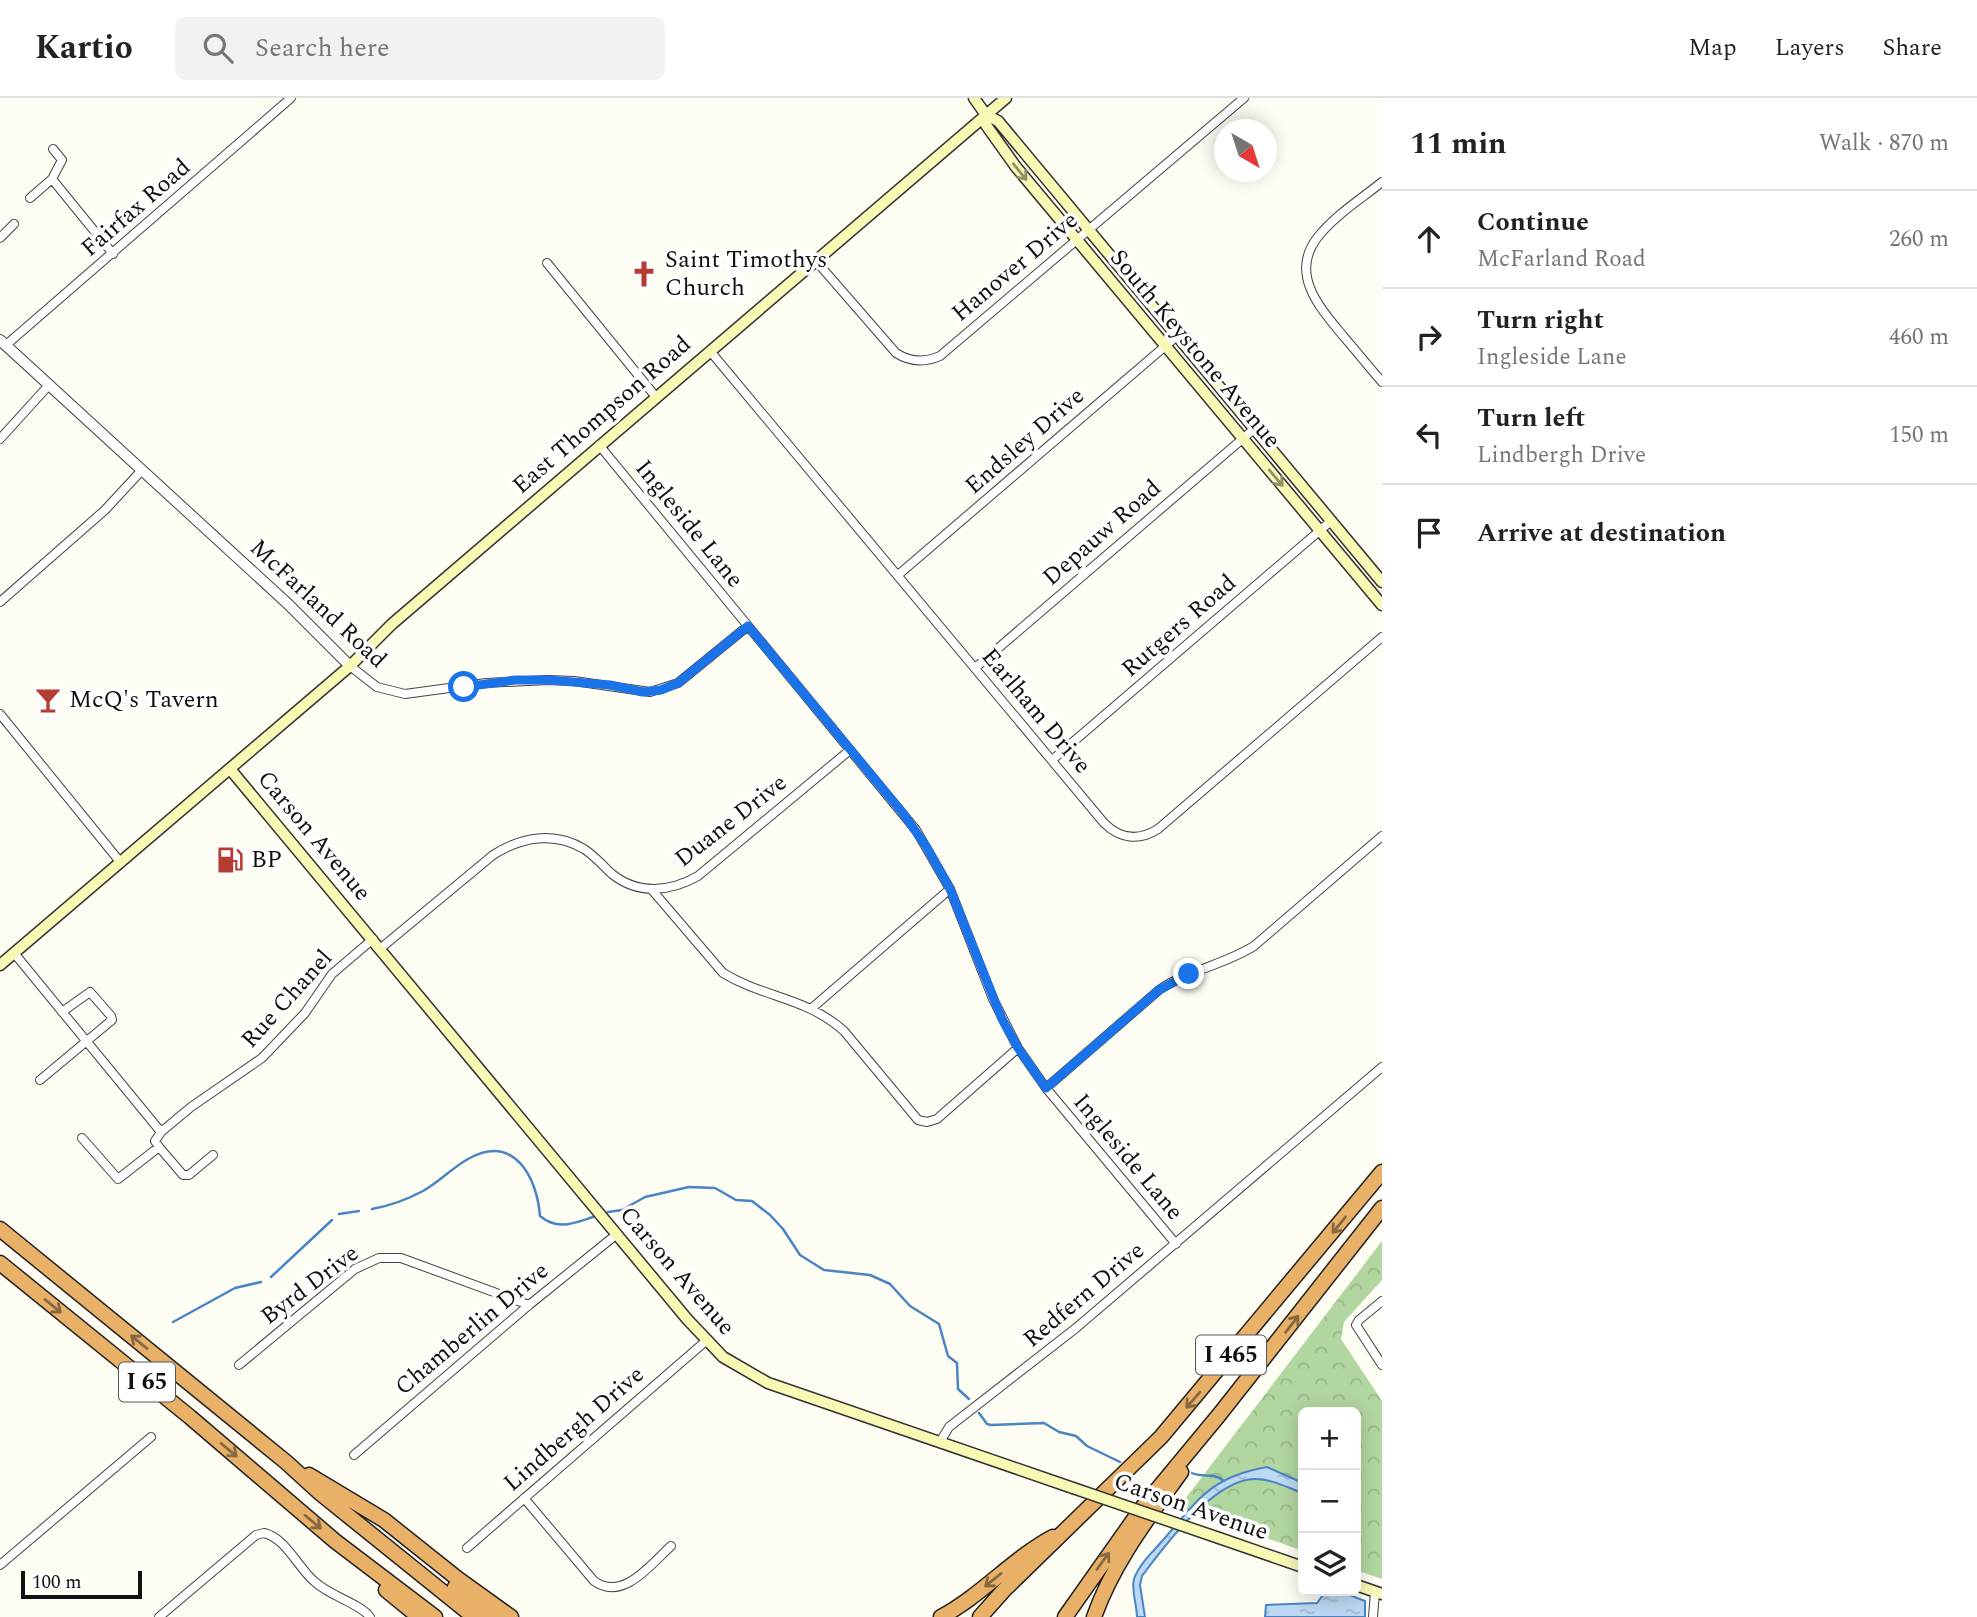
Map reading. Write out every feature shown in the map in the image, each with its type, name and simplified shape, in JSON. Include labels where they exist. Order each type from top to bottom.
[{"type":"highway","name":"I 465","points":[[980,1617],[1004,1590],[1145,1454],[1382,1172]]},
{"type":"highway","name":"I 465","points":[[1065,1617],[1142,1508],[1382,1208]]},
{"type":"highway","name":"I 65","points":[[0,1229],[474,1617]]},
{"type":"highway","name":"I 65","points":[[0,1263],[190,1417],[335,1541],[435,1617]]},
{"type":"highway","points":[[1094,1617],[1113,1573],[1130,1545],[1219,1415]]},
{"type":"highway","points":[[286,1462],[384,1520],[511,1617]]},
{"type":"highway","points":[[343,1495],[492,1617]]},
{"type":"highway","points":[[941,1617],[1034,1547],[1069,1528]]},
{"type":"highway","points":[[335,1541],[360,1569],[419,1617]]},
{"type":"main road","name":"South Keystone Avenue","points":[[974,98],[986,115],[998,121],[1382,582]]},
{"type":"main road","name":"East Thompson Road","points":[[121,863],[350,666],[392,624],[599,445],[1006,98]]},
{"type":"main road","name":"South Keystone Avenue","points":[[986,115],[986,125],[997,142],[1382,605]]},
{"type":"main road","name":"Carson Avenue","points":[[230,769],[617,1234],[723,1357],[768,1383],[1298,1565]]},
{"type":"main road","points":[[0,965],[121,863]]},
{"type":"main road","points":[[1361,1587],[1378,1593]]},
{"type":"street","name":"Fairfax Road","points":[[3,343],[113,254],[291,98]]},
{"type":"street","name":"Hanover Drive","points":[[816,261],[902,357],[921,361],[940,356],[1244,98]]},
{"type":"street","points":[[30,198],[52,179],[62,160],[53,149]]},
{"type":"street","points":[[52,179],[113,254]]},
{"type":"street","points":[[1382,182],[1317,238],[1308,258],[1306,272],[1311,293],[1319,307],[1382,382]]},
{"type":"street","points":[[0,238],[14,224]]},
{"type":"street","points":[[547,263],[656,397]]},
{"type":"street","name":"Endsley Drive","points":[[898,575],[1177,336]]},
{"type":"street","name":"McFarland Road","points":[[3,343],[278,595],[350,666],[377,687],[405,694],[486,683],[548,680],[650,692],[678,683],[748,626]]},
{"type":"street","name":"Earlham Drive","points":[[710,351],[1110,829],[1130,837],[1149,835],[1382,637]]},
{"type":"street","points":[[0,439],[50,385]]},
{"type":"street","name":"Depauw Road","points":[[975,668],[1254,429]]},
{"type":"street","name":"Ingleside Lane","points":[[599,445],[915,830],[950,889],[993,999],[1018,1048],[1046,1088],[1175,1244]]},
{"type":"street","points":[[0,602],[105,510],[142,470]]},
{"type":"street","name":"Rutgers Road","points":[[1052,760],[1331,522]]},
{"type":"street","points":[[0,714],[121,863]]},
{"type":"street","name":"Duane Drive","points":[[652,890],[674,887],[698,876],[850,750]]},
{"type":"street","points":[[1046,1088],[1159,990],[1175,980],[1235,957],[1254,946],[1382,836]]},
{"type":"street","points":[[381,948],[493,855],[519,841],[545,838],[574,844],[593,855],[621,880],[652,890],[723,973],[739,982],[812,1008],[844,1031],[914,1117],[925,1122],[937,1119],[1018,1048]]},
{"type":"street","points":[[812,1008],[950,889]]},
{"type":"street","name":"Rue Chanel","points":[[161,1132],[191,1107],[262,1058],[304,1013],[331,974],[373,939]]},
{"type":"street","points":[[14,953],[161,1132],[155,1141],[183,1175],[189,1175],[213,1155]]},
{"type":"street","points":[[40,1080],[112,1020],[90,992],[62,1012]]},
{"type":"street","name":"Redfern Drive","points":[[940,1442],[949,1427],[1076,1328],[1382,1067]]},
{"type":"street","points":[[82,1138],[118,1179],[159,1147]]},
{"type":"street","name":"Chamberlin Drive","points":[[354,1455],[529,1305],[617,1234]]},
{"type":"street","name":"Byrd Drive","points":[[239,1365],[355,1269],[379,1258],[401,1258],[529,1305]]},
{"type":"street","points":[[1382,1301],[1356,1325],[1382,1365]]},
{"type":"street","name":"Lindbergh Drive","points":[[467,1548],[707,1340]]},
{"type":"street","points":[[0,1565],[150,1437]]},
{"type":"street","points":[[524,1498],[594,1580],[606,1587],[623,1587],[671,1546]]},
{"type":"street","points":[[159,1617],[256,1535],[264,1533],[284,1546],[319,1586],[336,1598],[362,1608],[370,1617]]},
{"type":"street","points":[[1373,1617],[1378,1593]]},
{"type":"green space","points":[[1382,1241],[1382,1280],[1344,1322],[1341,1339],[1382,1401],[1382,1579],[1361,1572],[1361,1407],[1298,1407],[1298,1549],[1179,1507]]},
{"type":"water","points":[[1267,1467],[1298,1481],[1298,1491],[1274,1482],[1256,1479],[1224,1489],[1208,1501],[1177,1531],[1142,1576],[1140,1585],[1145,1617],[1137,1617],[1133,1583],[1147,1558],[1207,1492],[1218,1484],[1248,1471]]},
{"type":"water","points":[[1322,1596],[1352,1596],[1365,1601],[1365,1617],[1265,1617],[1266,1605],[1317,1603]]},
{"type":"waterway","points":[[372,1209],[423,1191],[468,1159],[484,1152],[498,1151],[510,1155],[528,1174],[534,1187],[540,1216],[547,1221],[573,1223],[593,1217]]},
{"type":"waterway","points":[[608,1212],[622,1210],[645,1197],[689,1187],[715,1188],[736,1200],[752,1201],[783,1229],[800,1255],[824,1270],[870,1275],[890,1284],[910,1306],[939,1324],[948,1356],[957,1363],[958,1389],[969,1399]]},
{"type":"waterway","points":[[339,1214],[359,1211]]},
{"type":"waterway","points":[[271,1277],[332,1220]]},
{"type":"waterway","points":[[173,1322],[235,1288],[261,1282]]},
{"type":"waterway","points":[[979,1413],[987,1424],[991,1425],[1044,1423],[1059,1432],[1076,1436],[1087,1446],[1120,1462]]},
{"type":"waterway","points":[[1192,1473],[1224,1481]]},
{"type":"place","name":"Saint Timothys Church","points":[[644,274]]},
{"type":"place","name":"McQ's Tavern","points":[[48,700]]},
{"type":"place","name":"BP","points":[[230,860]]},
{"type":"route","points":[[464,687],[515,680],[548,680],[610,685],[643,692],[661,690],[678,683],[748,626],[902,812],[926,846],[963,918],[1002,1019],[1018,1048],[1046,1088],[1159,990],[1189,974]]}]
